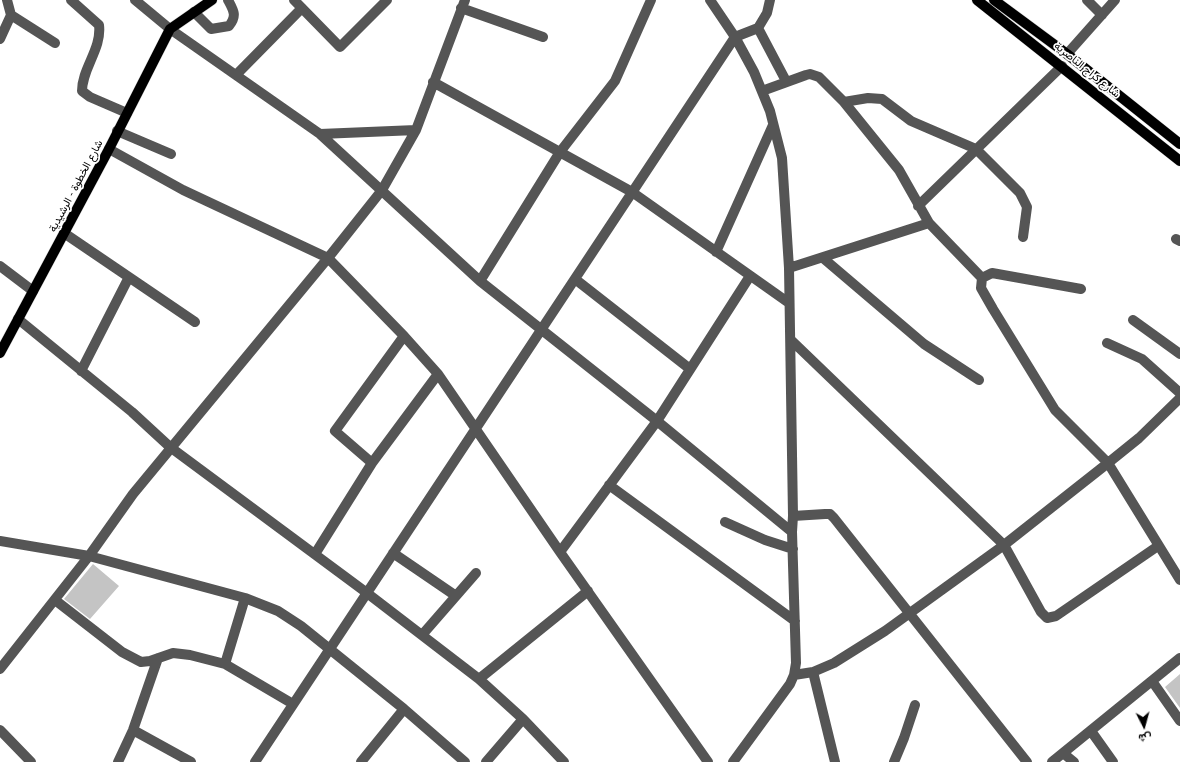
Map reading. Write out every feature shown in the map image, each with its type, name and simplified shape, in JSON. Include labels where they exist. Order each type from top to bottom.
[{"type":"main road","points":[[170,29],[212,0]]},
{"type":"main road","name":"شارع كراج الناصرية","points":[[977,0],[1180,161]]},
{"type":"main road","name":"شارع كراج الناصرية","points":[[994,0],[1067,54],[1180,144]]},
{"type":"main road","name":"شارع الخطوة - الرشيدية","points":[[0,353],[109,149],[170,29]]},
{"type":"street","points":[[0,39],[11,15],[7,0]]},
{"type":"street","points":[[71,0],[99,25],[99,42],[82,83],[82,91],[90,97],[127,113]]},
{"type":"street","points":[[135,0],[170,29],[320,134],[480,282],[657,421],[792,532]]},
{"type":"street","points":[[194,12],[211,29],[229,26],[234,20],[235,12],[228,0]]},
{"type":"street","points":[[294,0],[340,47],[386,0]]},
{"type":"street","points":[[480,282],[560,152],[615,81],[651,0]]},
{"type":"street","points":[[710,0],[735,38],[754,72],[774,125],[782,158],[789,268],[792,532],[796,663],[794,675],[733,762]]},
{"type":"street","points":[[255,762],[735,38],[758,28],[767,13],[770,0]]},
{"type":"street","points":[[1087,0],[1102,15]]},
{"type":"street","points":[[1067,54],[1115,0]]},
{"type":"street","points":[[0,669],[89,556],[133,494],[170,447],[328,258],[382,190],[416,130],[463,4],[543,37]]},
{"type":"street","points":[[236,75],[302,8]]},
{"type":"street","points":[[11,15],[55,43]]},
{"type":"street","points":[[758,28],[786,81]]},
{"type":"street","points":[[918,206],[1062,66]]},
{"type":"street","points":[[762,91],[786,81],[806,75],[815,75],[819,77],[844,102],[899,170],[929,223],[982,278],[982,288],[993,309],[1056,410],[1108,464],[1180,580]]},
{"type":"street","points":[[433,82],[632,192],[789,303]]},
{"type":"street","points":[[844,102],[868,98],[882,99],[911,121],[976,149],[1020,193],[1027,207],[1023,237]]},
{"type":"street","points":[[716,252],[774,125]]},
{"type":"street","points":[[320,134],[416,130]]},
{"type":"street","points":[[117,131],[171,154]]},
{"type":"street","points":[[109,149],[183,190],[328,258],[404,336],[438,374],[475,430],[708,762]]},
{"type":"street","points":[[789,268],[929,223]]},
{"type":"street","points":[[64,234],[195,322]]},
{"type":"street","points":[[823,258],[924,344],[979,380]]},
{"type":"street","points":[[0,266],[33,291]]},
{"type":"street","points":[[982,278],[992,273],[1081,289]]},
{"type":"street","points":[[560,552],[657,421],[750,276]]},
{"type":"street","points":[[82,371],[128,277]]},
{"type":"street","points":[[575,279],[690,369]]},
{"type":"street","points":[[18,319],[132,412],[170,447],[479,678],[523,719],[564,762]]},
{"type":"street","points":[[1133,320],[1180,354]]},
{"type":"street","points":[[372,463],[336,431],[404,336]]},
{"type":"street","points":[[791,340],[1004,545],[1041,612],[1047,618],[1056,616],[1158,546]]},
{"type":"street","points":[[1107,343],[1142,359],[1180,393]]},
{"type":"street","points":[[315,554],[372,463],[438,374]]},
{"type":"street","points":[[794,675],[812,672],[834,663],[909,614],[1004,545],[1108,464],[1139,438],[1177,401]]},
{"type":"street","points":[[1177,401],[1180,413]]},
{"type":"street","points":[[609,486],[795,621]]},
{"type":"street","points":[[793,516],[830,514],[1027,762]]},
{"type":"street","points":[[725,522],[765,540],[793,549]]},
{"type":"street","points":[[0,541],[89,556],[245,598],[278,611],[330,649],[404,709],[465,762]]},
{"type":"street","points":[[393,553],[456,596]]},
{"type":"street","points":[[422,635],[476,573]]},
{"type":"street","points":[[479,678],[588,591]]},
{"type":"street","points":[[224,664],[245,598]]},
{"type":"street","points":[[55,600],[122,652],[141,662],[150,661],[173,653],[190,655],[224,664],[293,704]]},
{"type":"street","points":[[118,762],[133,730],[158,658]]},
{"type":"street","points":[[1052,762],[1180,658]]},
{"type":"street","points":[[812,672],[835,762]]},
{"type":"street","points":[[1152,681],[1180,721]]},
{"type":"street","points":[[894,762],[915,705]]},
{"type":"street","points":[[361,762],[404,709]]},
{"type":"street","points":[[486,762],[523,719]]},
{"type":"street","points":[[0,730],[31,762]]},
{"type":"street","points":[[133,730],[191,762]]},
{"type":"street","points":[[1090,731],[1113,762]]},
{"type":"street","points":[[1063,753],[1074,762]]},
{"type":"building","points":[[93,564],[119,586],[90,619],[64,599]]},
{"type":"building","points":[[1180,674],[1180,708],[1165,687]]}]
